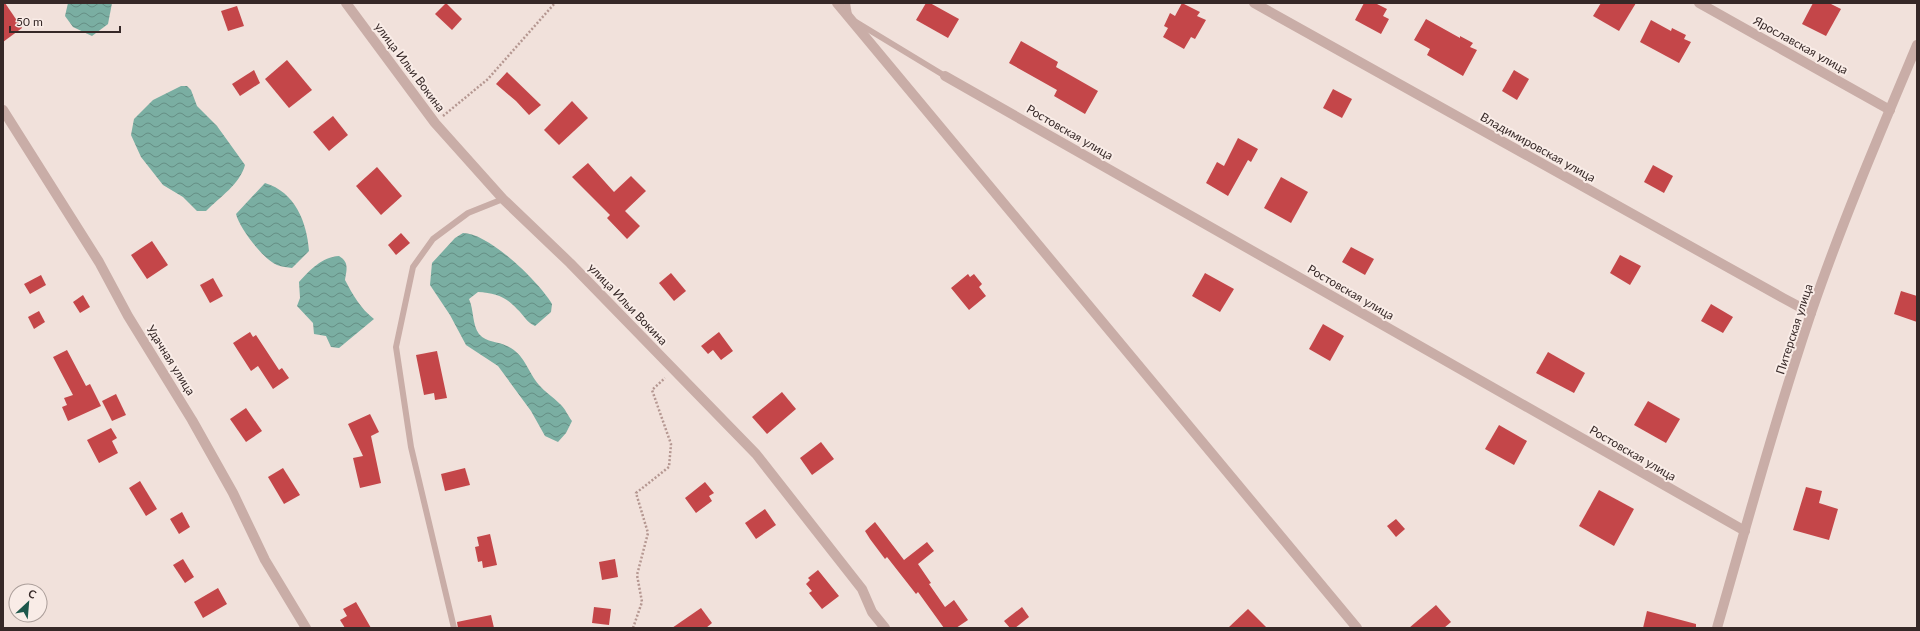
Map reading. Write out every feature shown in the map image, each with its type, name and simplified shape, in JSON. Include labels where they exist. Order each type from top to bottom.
[{"type":"street","name":"улица Ильи Вокина","points":[[346,3],[435,123],[503,199],[570,262],[673,371],[756,454],[862,589],[872,612],[885,628]]},
{"type":"street","points":[[837,3],[1357,628]]},
{"type":"street","name":"Владимировская улица","points":[[1254,3],[1811,313]]},
{"type":"street","name":"Ярославская улица","points":[[1700,3],[1890,110]]},
{"type":"street","name":"Питерская улица","points":[[1717,628],[1811,313],[1890,110],[1917,45]]},
{"type":"street","name":"Ростовская улица","points":[[945,76],[1745,531]]},
{"type":"street","name":"Удачная улица","points":[[3,110],[99,262],[128,316],[192,420],[233,493],[264,560],[306,628]]},
{"type":"lane","points":[[847,3],[849,18],[945,76]]},
{"type":"lane","points":[[454,628],[411,446],[396,347],[413,267],[433,239],[468,213],[503,199]]},
{"type":"path","points":[[435,123],[488,80],[555,3]]},
{"type":"path","points":[[633,628],[642,602],[637,575],[648,533],[636,493],[669,467],[671,444],[652,390],[673,371]]},
{"type":"water","points":[[68,3],[112,3],[108,24],[92,36],[73,27],[65,16]]},
{"type":"water","points":[[181,86],[187,86],[191,90],[197,106],[217,126],[245,165],[239,178],[234,184],[206,211],[197,211],[183,197],[163,185],[141,157],[131,135],[134,119],[153,100]]},
{"type":"water","points":[[265,183],[284,193],[292,201],[298,210],[306,229],[309,251],[292,268],[277,265],[265,257],[247,235],[236,214]]},
{"type":"water","points":[[463,233],[474,235],[486,241],[512,260],[546,295],[552,304],[551,312],[535,326],[504,298],[490,293],[478,292],[469,299],[475,326],[479,334],[485,339],[504,344],[518,353],[535,380],[562,406],[572,421],[566,433],[558,442],[545,436],[531,411],[498,366],[466,345],[450,315],[430,285],[432,263],[455,238]]},
{"type":"water","points":[[339,256],[346,263],[347,269],[345,280],[351,291],[361,306],[374,319],[339,348],[331,347],[326,336],[314,334],[313,323],[297,306],[300,298],[299,282],[312,269],[322,262]]},
{"type":"building","points":[[3,3],[5,3],[22,28],[3,42]]},
{"type":"building","points":[[446,3],[462,19],[452,30],[435,14]]},
{"type":"building","points":[[926,3],[930,3],[959,19],[948,38],[916,20]]},
{"type":"building","points":[[1182,3],[1200,12],[1197,16],[1206,20],[1195,39],[1191,37],[1184,49],[1163,37],[1168,28],[1164,26],[1170,13],[1175,16]]},
{"type":"building","points":[[1364,3],[1375,3],[1387,9],[1383,16],[1389,19],[1381,34],[1355,20]]},
{"type":"building","points":[[1601,3],[1636,3],[1619,31],[1593,16]]},
{"type":"building","points":[[1813,3],[1829,3],[1841,9],[1826,36],[1802,24]]},
{"type":"building","points":[[237,6],[244,26],[228,31],[221,11]]},
{"type":"building","points":[[1426,19],[1460,38],[1460,36],[1473,43],[1470,47],[1477,50],[1463,76],[1427,55],[1430,49],[1414,40]]},
{"type":"building","points":[[1651,20],[1671,31],[1672,28],[1686,35],[1684,39],[1691,42],[1679,63],[1640,42]]},
{"type":"building","points":[[1021,41],[1058,62],[1056,67],[1098,91],[1085,114],[1054,96],[1057,90],[1009,63]]},
{"type":"building","points":[[287,60],[312,90],[289,108],[265,79]]},
{"type":"building","points":[[254,70],[260,83],[240,96],[232,84]]},
{"type":"building","points":[[1514,70],[1529,79],[1517,100],[1502,91]]},
{"type":"building","points":[[507,72],[541,105],[529,115],[516,101],[496,84]]},
{"type":"building","points":[[1333,89],[1352,99],[1342,118],[1323,108]]},
{"type":"building","points":[[572,101],[588,118],[559,145],[544,130]]},
{"type":"building","points":[[333,116],[348,135],[329,151],[313,132]]},
{"type":"building","points":[[1238,138],[1258,149],[1251,162],[1248,160],[1228,196],[1206,183],[1217,162],[1224,166]]},
{"type":"building","points":[[588,163],[614,192],[631,176],[646,191],[625,211],[640,226],[627,239],[607,218],[610,215],[572,177]]},
{"type":"building","points":[[1653,165],[1673,176],[1664,193],[1644,182]]},
{"type":"building","points":[[377,167],[402,196],[381,215],[356,186]]},
{"type":"building","points":[[1281,177],[1308,192],[1291,223],[1264,208]]},
{"type":"building","points":[[401,233],[410,243],[396,255],[388,245]]},
{"type":"building","points":[[152,241],[168,265],[147,279],[131,255]]},
{"type":"building","points":[[1351,247],[1374,259],[1365,275],[1342,262]]},
{"type":"building","points":[[1620,255],[1641,266],[1630,285],[1610,273]]},
{"type":"building","points":[[671,273],[686,291],[674,301],[659,283]]},
{"type":"building","points":[[1205,273],[1234,289],[1220,312],[1192,296]]},
{"type":"building","points":[[968,274],[970,277],[974,274],[982,284],[979,287],[986,296],[969,310],[951,288]]},
{"type":"building","points":[[41,275],[46,285],[30,294],[24,284]]},
{"type":"building","points":[[213,278],[223,296],[210,303],[200,285]]},
{"type":"building","points":[[1901,291],[1917,296],[1917,322],[1894,314]]},
{"type":"building","points":[[83,295],[90,307],[80,313],[73,302]]},
{"type":"building","points":[[1711,304],[1733,317],[1723,333],[1701,321]]},
{"type":"building","points":[[39,311],[45,322],[34,329],[28,317]]},
{"type":"building","points":[[1323,324],[1344,336],[1330,361],[1309,349]]},
{"type":"building","points":[[250,332],[253,337],[256,335],[279,370],[282,368],[289,378],[273,389],[258,366],[251,371],[233,343]]},
{"type":"building","points":[[719,332],[733,351],[721,360],[713,350],[708,354],[701,346]]},
{"type":"building","points":[[67,350],[86,386],[90,384],[101,406],[68,421],[62,407],[67,405],[64,398],[73,395],[53,357]]},
{"type":"building","points":[[437,351],[447,398],[435,400],[434,393],[424,395],[416,355]]},
{"type":"building","points":[[1548,352],[1585,373],[1574,393],[1536,373]]},
{"type":"building","points":[[782,392],[796,409],[767,434],[752,417]]},
{"type":"building","points":[[116,394],[126,415],[112,421],[102,401]]},
{"type":"building","points":[[1648,401],[1680,419],[1666,443],[1634,425]]},
{"type":"building","points":[[246,408],[262,431],[246,442],[230,419]]},
{"type":"building","points":[[370,414],[379,432],[371,436],[381,483],[360,488],[353,458],[363,456],[348,424]]},
{"type":"building","points":[[1499,425],[1527,441],[1514,465],[1485,449]]},
{"type":"building","points":[[111,428],[117,438],[112,441],[118,453],[99,463],[87,440]]},
{"type":"building","points":[[821,442],[834,459],[812,475],[800,458]]},
{"type":"building","points":[[283,468],[300,495],[284,504],[268,477]]},
{"type":"building","points":[[465,468],[470,485],[445,491],[441,474]]},
{"type":"building","points":[[140,481],[157,509],[146,516],[129,488]]},
{"type":"building","points":[[705,482],[714,493],[709,496],[712,501],[696,513],[685,498]]},
{"type":"building","points":[[1806,487],[1822,491],[1819,503],[1838,509],[1829,540],[1793,530]]},
{"type":"building","points":[[1599,490],[1634,509],[1614,546],[1579,526]]},
{"type":"building","points":[[765,509],[776,525],[756,539],[745,523]]},
{"type":"building","points":[[182,512],[190,527],[179,534],[170,519]]},
{"type":"building","points":[[1396,519],[1405,529],[1396,537],[1387,526]]},
{"type":"building","points":[[875,522],[904,560],[927,542],[934,551],[918,564],[931,583],[929,584],[945,607],[954,600],[968,620],[956,628],[944,628],[918,592],[916,594],[887,557],[885,559],[870,539],[865,531]]},
{"type":"building","points":[[490,534],[497,565],[483,568],[482,561],[478,562],[475,547],[479,546],[477,537]]},
{"type":"building","points":[[183,559],[194,577],[185,583],[173,565]]},
{"type":"building","points":[[615,559],[618,577],[602,580],[599,562]]},
{"type":"building","points":[[818,570],[839,596],[822,609],[809,593],[812,591],[806,584],[810,580],[808,578]]},
{"type":"building","points":[[218,588],[227,604],[203,618],[194,602]]},
{"type":"building","points":[[356,602],[371,628],[345,628],[340,620],[347,616],[343,609]]},
{"type":"building","points":[[1436,605],[1451,622],[1444,628],[1409,628]]},
{"type":"building","points":[[594,607],[611,609],[609,625],[592,623]]},
{"type":"building","points":[[1022,607],[1029,617],[1015,628],[1010,628],[1004,621]]},
{"type":"building","points":[[701,608],[712,623],[706,628],[672,628]]},
{"type":"building","points":[[1248,609],[1267,628],[1228,628]]},
{"type":"building","points":[[1647,611],[1696,624],[1696,628],[1643,628]]},
{"type":"building","points":[[491,615],[494,628],[458,628],[457,622]]}]
